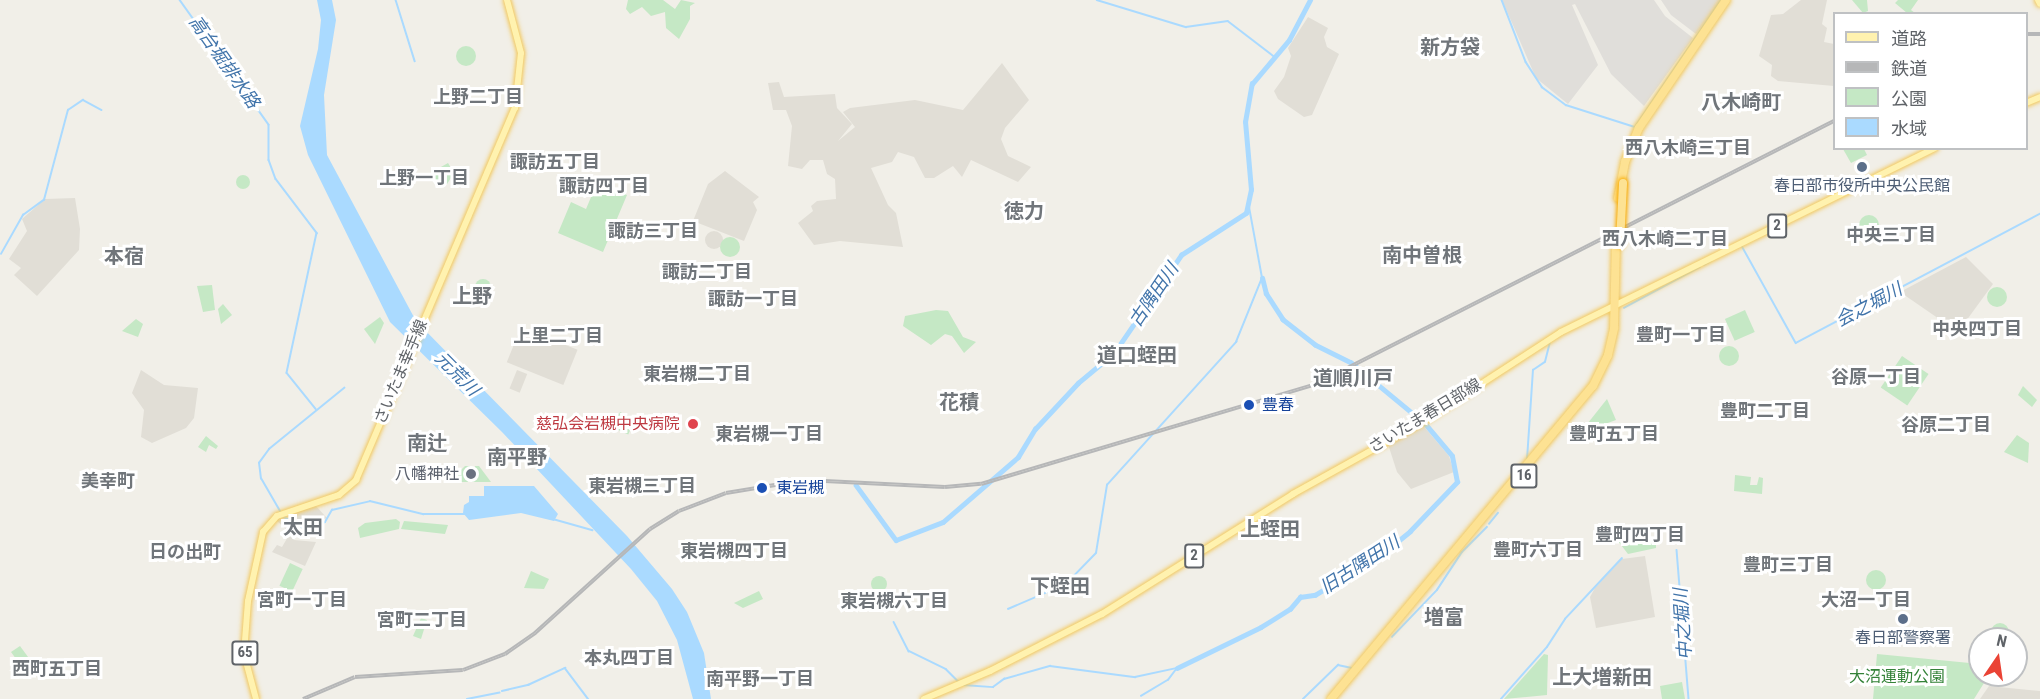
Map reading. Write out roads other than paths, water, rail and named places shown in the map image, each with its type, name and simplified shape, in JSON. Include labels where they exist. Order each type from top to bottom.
[{"type":"highway","name":"16","points":[[1336,699],[1590,396],[1612,353],[1617,305],[1622,183],[1640,128],[1726,0]]},
{"type":"highway","name":"16","points":[[1622,183],[1644,126],[1731,0]]},
{"type":"highway","name":"16","points":[[1331,699],[1587,394],[1608,355],[1617,305]]},
{"type":"main road","name":"さいたま幸手線","points":[[256,699],[244,654],[248,601],[263,532],[277,516],[335,496],[354,483],[517,102],[521,53],[507,0]]},
{"type":"main road","points":[[2038,0],[2040,4]]},
{"type":"main road","name":"さいたま春日部線","points":[[924,699],[962,683],[1102,614],[1293,494],[1422,422],[1541,344],[1931,150]]},
{"type":"water","name":"元荒川","points":[[317,0],[332,0],[336,20],[324,95],[327,155],[416,321],[627,536],[672,589],[687,612],[704,653],[711,699],[693,699],[677,640],[657,601],[631,569],[502,432],[390,322],[308,155],[300,126],[318,49],[321,20]]},
{"type":"water","points":[[484,486],[534,486],[558,514],[554,521],[521,513],[469,520],[463,513],[464,505],[469,502],[469,496],[484,496]]},
{"type":"waterway","name":"高台堀排水路","points":[[180,0],[269,125],[269,160],[276,179],[317,233],[287,373],[316,409]]},
{"type":"waterway","points":[[396,0],[415,61]]},
{"type":"waterway","points":[[1097,0],[1186,27],[1228,21],[1275,57]]},
{"type":"waterway","name":"古隅田川","points":[[856,485],[896,540],[943,522],[1018,457],[1035,429],[1078,383],[1114,353],[1181,255],[1246,213],[1251,190],[1245,122],[1252,84],[1289,40],[1310,0]]},
{"type":"waterway","points":[[1502,0],[1526,62],[1542,87],[1566,105],[1635,127],[1721,0]]},
{"type":"waterway","points":[[1,254],[23,215],[44,200],[68,110],[83,100],[102,110]]},
{"type":"waterway","points":[[1008,609],[1066,584],[1096,553],[1107,485],[1236,342],[1262,278],[1249,207]]},
{"type":"waterway","name":"会之堀川","points":[[1742,246],[1796,343],[2040,214]]},
{"type":"waterway","name":"会之堀川","points":[[1704,265],[1711,261]]},
{"type":"waterway","name":"会之堀川","points":[[1624,308],[1700,267]]},
{"type":"waterway","name":"旧古隅田川","points":[[1177,668],[1261,627],[1290,609],[1300,597],[1315,595],[1382,554],[1410,531],[1457,482],[1452,456],[1425,424],[1351,363],[1315,345],[1283,320],[1266,294],[1262,278]]},
{"type":"waterway","name":"会之堀川","points":[[1527,460],[1533,370],[1545,362],[1550,342]]},
{"type":"waterway","points":[[281,513],[261,479],[259,463],[269,449],[344,388]]},
{"type":"waterway","points":[[284,517],[306,529],[325,522],[332,510],[370,501],[423,514],[466,514]]},
{"type":"waterway","name":"会之堀川","points":[[1489,524],[1498,513]]},
{"type":"waterway","points":[[553,519],[592,530]]},
{"type":"waterway","name":"会之堀川","points":[[1392,637],[1437,590],[1462,552],[1487,527]]},
{"type":"waterway","name":"中之堀川","points":[[1677,550],[1689,699]]},
{"type":"waterway","points":[[1501,699],[1547,647],[1565,619],[1622,558]]},
{"type":"waterway","name":"旧古隅田川","points":[[894,622],[909,651],[946,669],[959,682]]},
{"type":"waterway","name":"会之堀川","points":[[1303,699],[1338,665],[1352,668]]},
{"type":"waterway","name":"旧古隅田川","points":[[963,685],[993,687],[1004,679],[1050,666],[1135,677],[1177,668]]},
{"type":"waterway","points":[[502,691],[528,685],[565,668],[588,699]]},
{"type":"waterway","points":[[1141,696],[1168,680],[1177,668]]},
{"type":"waterway","points":[[467,699],[499,693]]},
{"type":"railway","points":[[2028,34],[2040,34]]},
{"type":"railway","points":[[303,699],[355,677],[463,670],[505,654],[535,633],[650,529],[679,511],[726,493],[805,480],[945,487],[981,484],[1314,385],[1833,122]]},
{"type":"place","name":"春日部市役所中央公民館","points":[[1862,167]]},
{"type":"place","name":"豊春","points":[[1249,405]]},
{"type":"place","name":"慈弘会岩槻中央病院","points":[[693,424]]},
{"type":"place","name":"八幡神社","points":[[471,474]]},
{"type":"place","name":"東岩槻","points":[[762,488]]},
{"type":"place","name":"春日部警察署","points":[[1903,619]]},
{"type":"district","name":"新方袋","points":[[1450,47]]},
{"type":"district","name":"上野二丁目","points":[[478,97]]},
{"type":"district","name":"八木崎町","points":[[1741,102]]},
{"type":"district","name":"西八木崎三丁目","points":[[1688,148]]},
{"type":"district","name":"諏訪五丁目","points":[[555,162]]},
{"type":"district","name":"上野一丁目","points":[[424,178]]},
{"type":"district","name":"諏訪四丁目","points":[[604,186]]},
{"type":"district","name":"徳力","points":[[1024,211]]},
{"type":"district","name":"諏訪三丁目","points":[[653,231]]},
{"type":"district","name":"中央三丁目","points":[[1891,235]]},
{"type":"district","name":"西八木崎二丁目","points":[[1665,239]]},
{"type":"district","name":"南中曽根","points":[[1422,255]]},
{"type":"district","name":"本宿","points":[[124,256]]},
{"type":"district","name":"諏訪二丁目","points":[[707,272]]},
{"type":"district","name":"上野","points":[[472,296]]},
{"type":"district","name":"諏訪一丁目","points":[[753,299]]},
{"type":"district","name":"中央四丁目","points":[[1977,329]]},
{"type":"district","name":"豊町一丁目","points":[[1681,335]]},
{"type":"district","name":"上里二丁目","points":[[558,336]]},
{"type":"district","name":"道口蛭田","points":[[1137,355]]},
{"type":"district","name":"東岩槻二丁目","points":[[697,374]]},
{"type":"district","name":"谷原一丁目","points":[[1876,377]]},
{"type":"district","name":"道順川戸","points":[[1353,378]]},
{"type":"district","name":"花積","points":[[959,402]]},
{"type":"district","name":"豊町二丁目","points":[[1765,411]]},
{"type":"district","name":"谷原二丁目","points":[[1946,425]]},
{"type":"district","name":"東岩槻一丁目","points":[[769,434]]},
{"type":"district","name":"豊町五丁目","points":[[1614,434]]},
{"type":"district","name":"南辻","points":[[427,443]]},
{"type":"district","name":"南平野","points":[[517,457]]},
{"type":"district","name":"美幸町","points":[[108,481]]},
{"type":"district","name":"東岩槻三丁目","points":[[642,486]]},
{"type":"district","name":"太田","points":[[303,527]]},
{"type":"district","name":"上蛭田","points":[[1270,529]]},
{"type":"district","name":"豊町四丁目","points":[[1640,535]]},
{"type":"district","name":"豊町六丁目","points":[[1538,550]]},
{"type":"district","name":"東岩槻四丁目","points":[[734,551]]},
{"type":"district","name":"日の出町","points":[[185,552]]},
{"type":"district","name":"豊町三丁目","points":[[1788,565]]},
{"type":"district","name":"下蛭田","points":[[1060,586]]},
{"type":"district","name":"宮町一丁目","points":[[302,600]]},
{"type":"district","name":"大沼一丁目","points":[[1866,600]]},
{"type":"district","name":"東岩槻六丁目","points":[[894,601]]},
{"type":"district","name":"増富","points":[[1444,617]]},
{"type":"district","name":"宮町二丁目","points":[[422,620]]},
{"type":"district","name":"本丸四丁目","points":[[629,658]]},
{"type":"district","name":"西町五丁目","points":[[57,669]]},
{"type":"district","name":"上大増新田","points":[[1602,677]]},
{"type":"district","name":"南平野一丁目","points":[[760,679]]},
{"type":"park label","name":"大沼運動公園","points":[[1897,677]]}]
